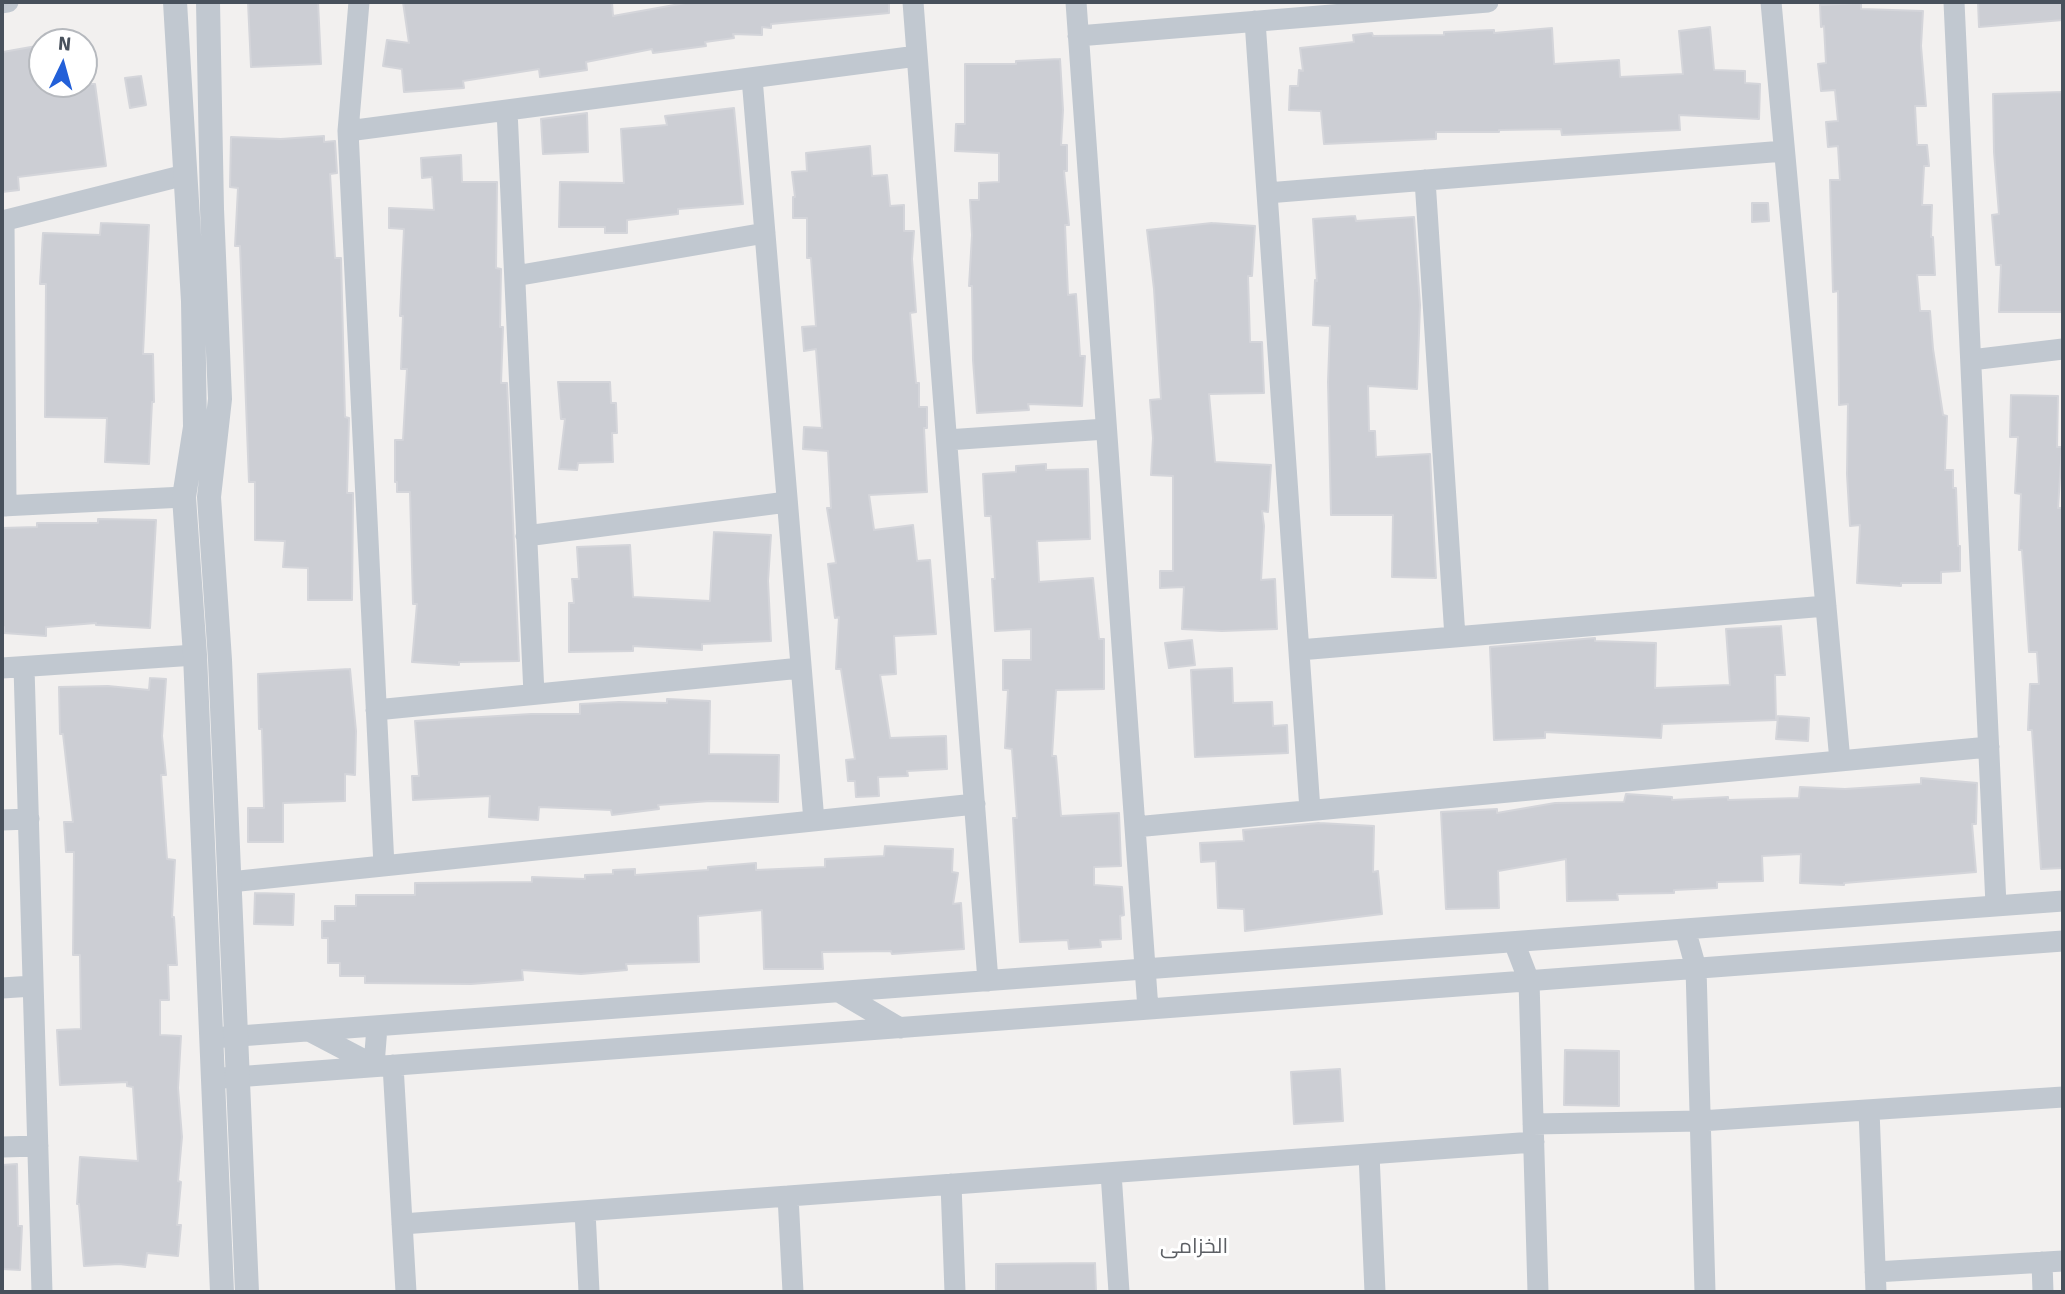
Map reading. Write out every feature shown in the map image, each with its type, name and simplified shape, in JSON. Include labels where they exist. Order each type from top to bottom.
[{"type":"street","points":[[2,4],[8,2]]},
{"type":"street","points":[[175,2],[193,301],[195,427],[184,497],[224,1038],[238,1077],[247,1292]]},
{"type":"street","points":[[208,2],[212,209],[220,399],[209,497],[220,660],[230,882],[224,1038],[213,1078],[222,1292]]},
{"type":"street","points":[[359,2],[348,131],[384,866]]},
{"type":"street","points":[[913,2],[988,981]]},
{"type":"street","points":[[1076,2],[1148,1009]]},
{"type":"street","points":[[1078,36],[1488,2]]},
{"type":"street","points":[[1771,2],[1840,761]]},
{"type":"street","points":[[1954,2],[1996,905]]},
{"type":"street","points":[[1255,21],[1310,810]]},
{"type":"street","points":[[348,131],[917,56]]},
{"type":"street","points":[[752,78],[814,821]]},
{"type":"street","points":[[507,110],[534,694]]},
{"type":"street","points":[[1266,193],[1784,151]]},
{"type":"street","points":[[184,497],[4,506],[3,221],[185,175]]},
{"type":"street","points":[[1425,180],[1455,637]]},
{"type":"street","points":[[515,276],[765,233]]},
{"type":"street","points":[[1971,360],[2063,349]]},
{"type":"street","points":[[947,440],[1106,429]]},
{"type":"street","points":[[526,536],[787,502]]},
{"type":"street","points":[[1299,650],[1826,606]]},
{"type":"street","points":[[2,668],[195,655]]},
{"type":"street","points":[[24,667],[42,1292]]},
{"type":"street","points":[[376,710],[801,668]]},
{"type":"street","points":[[1135,827],[1989,747]]},
{"type":"street","points":[[230,882],[975,804]]},
{"type":"street","points":[[2,820],[29,819]]},
{"type":"street","points":[[224,1038],[2063,901]]},
{"type":"street","points":[[1685,929],[1696,968],[1705,1292]]},
{"type":"street","points":[[213,1078],[2063,941]]},
{"type":"street","points":[[1514,942],[1529,981],[1538,1292]]},
{"type":"street","points":[[2,988],[33,986]]},
{"type":"street","points":[[839,992],[900,1028]]},
{"type":"street","points":[[311,1031],[374,1065],[377,1027]]},
{"type":"street","points":[[393,1065],[406,1292]]},
{"type":"street","points":[[402,1224],[1369,1154],[1533,1133],[2063,1097]]},
{"type":"street","points":[[1869,1110],[1875,1282],[2053,1261],[2043,1292]]},
{"type":"street","points":[[2,1147],[38,1146]]},
{"type":"street","points":[[1369,1154],[1375,1292]]},
{"type":"street","points":[[1111,1173],[1119,1292]]},
{"type":"street","points":[[951,1184],[956,1292]]},
{"type":"street","points":[[788,1196],[793,1292]]},
{"type":"street","points":[[585,1211],[589,1292]]},
{"type":"building","points":[[248,2],[318,2],[321,64],[251,67]]},
{"type":"building","points":[[403,2],[612,2],[613,16],[691,2],[889,2],[889,13],[771,24],[771,28],[762,27],[762,35],[733,34],[734,38],[705,42],[706,46],[653,53],[652,49],[586,62],[587,70],[540,77],[539,69],[463,81],[464,88],[404,92],[402,69],[383,66],[387,40],[409,43]]},
{"type":"building","points":[[1978,2],[2063,2],[2063,20],[1979,27]]},
{"type":"building","points":[[1861,3],[1861,9],[1923,11],[1921,46],[1926,106],[1915,106],[1917,145],[1927,145],[1929,166],[1924,166],[1922,205],[1932,205],[1931,237],[1935,275],[1917,275],[1920,311],[1930,311],[1943,415],[1947,416],[1945,470],[1953,470],[1960,546],[1960,571],[1941,572],[1941,583],[1901,583],[1901,586],[1857,583],[1860,525],[1850,526],[1847,474],[1848,404],[1839,405],[1838,291],[1833,292],[1830,180],[1840,180],[1838,146],[1828,147],[1826,122],[1838,121],[1835,90],[1821,91],[1818,64],[1826,63],[1820,5]]},
{"type":"building","points":[[1710,27],[1714,70],[1745,71],[1745,83],[1760,84],[1759,119],[1679,115],[1680,130],[1562,135],[1561,129],[1436,132],[1436,139],[1324,144],[1321,111],[1289,110],[1290,86],[1298,86],[1299,70],[1303,71],[1300,48],[1354,42],[1353,35],[1444,35],[1444,32],[1494,30],[1494,33],[1552,28],[1554,64],[1619,60],[1620,77],[1683,74],[1679,31]]},
{"type":"building","points":[[28,48],[28,98],[97,98],[106,166],[18,177],[19,190],[2,192],[3,52]]},
{"type":"building","points":[[1060,59],[1063,110],[1061,145],[1067,145],[1067,171],[1064,171],[1069,225],[1065,225],[1068,295],[1076,294],[1080,356],[1085,356],[1082,406],[1028,404],[1029,410],[977,413],[972,286],[969,286],[972,235],[970,200],[979,200],[979,183],[999,182],[999,153],[955,151],[956,124],[965,124],[965,64],[1016,64],[1016,61]]},
{"type":"building","points":[[141,76],[146,105],[130,108],[125,78]]},
{"type":"building","points":[[2063,92],[2063,312],[1999,312],[2001,265],[1996,265],[1992,215],[1999,214],[1993,94]]},
{"type":"building","points":[[734,108],[743,204],[678,209],[678,214],[627,220],[627,233],[605,233],[605,227],[559,227],[560,182],[624,183],[621,129],[667,125],[665,116]]},
{"type":"building","points":[[587,113],[588,152],[543,154],[541,119]]},
{"type":"building","points":[[324,136],[324,142],[335,141],[337,173],[330,174],[335,258],[341,258],[345,417],[349,418],[347,493],[353,493],[352,600],[308,600],[308,568],[283,567],[285,541],[255,540],[255,482],[249,482],[240,246],[235,246],[238,188],[230,187],[231,137],[281,139]]},
{"type":"building","points":[[870,146],[872,176],[887,175],[890,206],[904,205],[904,231],[914,231],[912,259],[916,312],[910,313],[916,383],[919,383],[919,407],[927,407],[927,428],[924,428],[927,492],[869,495],[874,530],[913,525],[917,561],[930,560],[936,634],[894,636],[896,674],[880,675],[890,738],[946,736],[947,769],[907,771],[908,776],[878,777],[879,796],[856,797],[855,781],[848,781],[846,760],[855,759],[841,669],[836,669],[839,617],[835,618],[828,564],[836,563],[827,508],[831,508],[828,451],[803,449],[804,427],[822,428],[816,349],[804,351],[802,327],[816,326],[811,258],[807,258],[807,218],[793,218],[795,197],[792,172],[807,171],[806,153]]},
{"type":"building","points":[[461,155],[462,182],[497,182],[496,268],[501,269],[500,327],[503,327],[501,383],[507,383],[519,661],[459,662],[459,665],[412,662],[417,604],[413,604],[410,492],[397,492],[395,482],[395,440],[403,440],[407,369],[401,369],[403,316],[400,316],[404,229],[389,228],[389,208],[434,210],[432,177],[422,178],[421,158]]},
{"type":"building","points":[[1752,203],[1768,203],[1769,221],[1752,222]]},
{"type":"building","points":[[1355,216],[1356,221],[1414,217],[1420,305],[1417,389],[1368,386],[1369,431],[1375,431],[1376,457],[1430,454],[1436,578],[1392,577],[1393,515],[1331,515],[1328,382],[1330,326],[1313,325],[1315,280],[1317,281],[1313,219]]},
{"type":"building","points":[[101,223],[149,225],[143,354],[153,354],[154,402],[149,464],[105,462],[107,418],[45,417],[46,284],[40,284],[43,233],[100,235]]},
{"type":"building","points":[[1212,223],[1255,226],[1252,276],[1248,276],[1250,342],[1262,342],[1264,393],[1209,394],[1215,462],[1271,465],[1268,512],[1262,511],[1264,526],[1261,580],[1275,579],[1277,629],[1182,629],[1184,587],[1160,588],[1160,571],[1173,571],[1173,476],[1151,475],[1153,438],[1150,400],[1161,399],[1154,289],[1147,230]]},
{"type":"building","points":[[558,382],[610,382],[611,403],[616,403],[617,433],[612,433],[613,462],[578,463],[577,470],[559,469],[565,419],[561,419]]},
{"type":"building","points":[[2011,395],[2058,396],[2057,447],[2062,447],[2058,508],[2063,508],[2063,868],[2041,869],[2032,730],[2028,730],[2030,684],[2039,684],[2037,652],[2029,652],[2022,550],[2019,550],[2021,494],[2015,493],[2018,437],[2010,437]]},
{"type":"building","points":[[1046,464],[1046,470],[1088,469],[1090,539],[1037,541],[1039,582],[1093,578],[1099,639],[1104,639],[1104,689],[1056,690],[1052,756],[1056,756],[1061,816],[1119,813],[1121,866],[1094,867],[1094,885],[1122,887],[1124,915],[1120,916],[1121,939],[1100,940],[1101,947],[1069,949],[1068,940],[1020,942],[1013,818],[1017,818],[1012,749],[1005,748],[1008,690],[1003,690],[1003,660],[1031,660],[1031,629],[995,631],[991,516],[985,516],[983,474],[1016,472],[1016,466]]},
{"type":"building","points":[[98,519],[156,520],[150,628],[96,623],[46,627],[46,636],[4,633],[2,528],[37,527],[37,523],[98,523]]},
{"type":"building","points":[[714,532],[771,535],[768,581],[771,641],[702,644],[702,650],[633,646],[633,651],[569,652],[569,603],[574,603],[572,579],[579,579],[577,547],[630,545],[633,597],[710,601]]},
{"type":"building","points":[[1781,626],[1785,675],[1775,675],[1776,720],[1662,724],[1661,738],[1545,732],[1545,738],[1494,740],[1490,647],[1595,638],[1595,641],[1656,643],[1655,688],[1730,685],[1726,629]]},
{"type":"building","points":[[1192,640],[1195,665],[1169,668],[1165,643]]},
{"type":"building","points":[[1232,668],[1233,703],[1272,702],[1273,726],[1287,725],[1288,753],[1195,757],[1191,670]]},
{"type":"building","points":[[350,669],[356,731],[355,775],[345,774],[345,801],[283,803],[283,842],[248,842],[248,808],[264,808],[258,674]]},
{"type":"building","points":[[150,678],[166,679],[162,736],[166,775],[161,775],[167,859],[175,860],[172,917],[177,965],[168,965],[169,1000],[160,1000],[160,1035],[181,1036],[178,1088],[182,1137],[177,1225],[181,1225],[178,1256],[147,1253],[145,1267],[119,1264],[84,1266],[77,1204],[80,1157],[138,1161],[133,1087],[127,1086],[127,1082],[60,1085],[57,1030],[81,1029],[80,955],[73,955],[74,852],[66,852],[64,822],[73,822],[63,734],[60,734],[59,687],[108,686],[149,690]]},
{"type":"building","points":[[667,699],[710,701],[709,754],[779,755],[778,802],[710,801],[658,805],[659,809],[612,815],[611,810],[539,807],[538,820],[489,817],[490,796],[413,800],[412,776],[419,776],[415,721],[580,714],[580,704],[667,703]]},
{"type":"building","points":[[1778,716],[1809,718],[1808,741],[1776,739]]},
{"type":"building","points":[[1921,778],[1977,783],[1976,824],[1972,824],[1976,872],[1844,885],[1800,883],[1801,854],[1762,856],[1763,881],[1717,882],[1717,888],[1674,890],[1674,893],[1617,894],[1618,900],[1567,901],[1566,859],[1498,871],[1499,908],[1446,909],[1441,812],[1497,809],[1497,813],[1555,803],[1624,802],[1626,794],[1672,797],[1672,800],[1728,797],[1728,800],[1799,798],[1800,787],[1845,789],[1921,784]]},
{"type":"building","points":[[1319,823],[1374,826],[1373,872],[1378,871],[1382,914],[1245,931],[1244,909],[1218,908],[1216,861],[1201,862],[1200,843],[1244,841],[1243,830]]},
{"type":"building","points":[[885,846],[953,849],[952,872],[958,873],[953,904],[961,903],[964,949],[892,954],[891,951],[822,952],[823,969],[764,969],[762,910],[698,916],[699,962],[626,964],[627,970],[581,974],[522,970],[523,980],[471,984],[365,983],[365,976],[340,976],[340,963],[328,963],[328,938],[322,938],[322,921],[335,921],[335,906],[356,906],[356,895],[415,895],[415,883],[532,882],[532,877],[585,879],[585,875],[613,874],[613,870],[635,869],[635,875],[708,870],[708,867],[756,863],[756,870],[825,867],[825,859],[884,856]]},
{"type":"building","points":[[255,893],[294,894],[293,925],[254,924]]},
{"type":"building","points":[[1565,1050],[1619,1051],[1619,1106],[1564,1105]]},
{"type":"building","points":[[1340,1069],[1343,1121],[1294,1124],[1291,1072]]},
{"type":"building","points":[[17,1164],[18,1226],[22,1226],[20,1270],[2,1269],[2,1165]]},
{"type":"building","points":[[1095,1263],[1096,1292],[996,1292],[996,1264]]},
{"type":"district","name":"الخزامى","points":[[1194,1247]]}]
